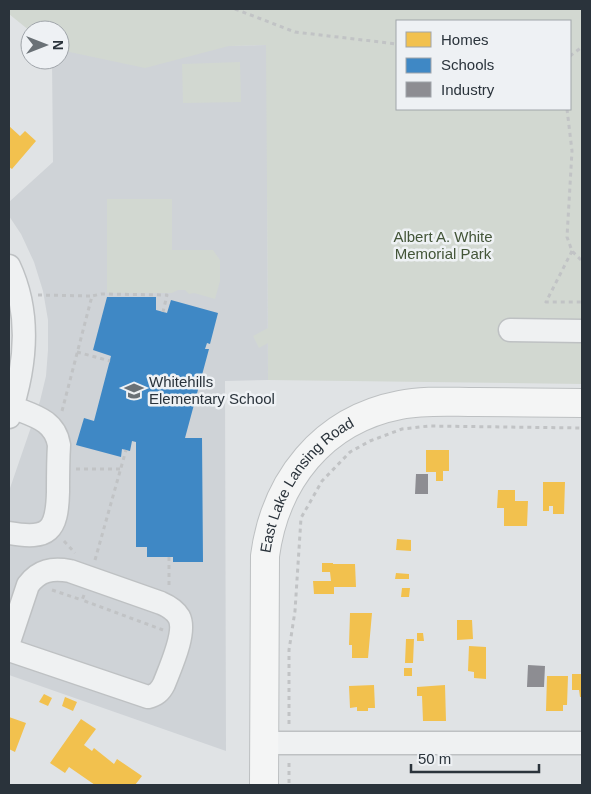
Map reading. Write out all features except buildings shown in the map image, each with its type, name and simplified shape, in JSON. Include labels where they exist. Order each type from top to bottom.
[{"type":"main road","name":"East Lake Lansing Road","points":[[264,785],[277,743],[264,576],[267,536],[283,492],[290,479],[309,455],[332,435],[364,416],[399,405],[436,402],[582,403]]},
{"type":"street","points":[[9,266],[21,297],[24,330],[23,366],[10,412],[42,420],[53,428],[59,445],[58,513],[54,525],[36,535],[25,536],[9,533]]},
{"type":"street","points":[[510,330],[582,331]]},
{"type":"street","points":[[9,642],[28,585],[33,577],[56,568],[172,608],[180,618],[182,628],[180,639],[160,691],[148,697],[9,650]]},
{"type":"street","points":[[277,743],[582,743]]},
{"type":"path","points":[[235,9],[296,32],[396,44]]},
{"type":"path","points":[[571,55],[582,47]]},
{"type":"path","points":[[567,110],[572,152],[567,237],[572,251],[582,261]]},
{"type":"path","points":[[572,251],[546,302],[582,302]]},
{"type":"path","points":[[21,297],[40,295],[92,296],[101,294],[167,295],[162,312]]},
{"type":"path","points":[[59,420],[92,296]]},
{"type":"path","points":[[77,352],[110,361]]},
{"type":"path","points":[[290,785],[277,743],[295,611],[301,518],[322,481],[350,452],[370,440],[402,430],[429,426],[582,428]]},
{"type":"path","points":[[82,600],[99,549],[126,450]]},
{"type":"path","points":[[58,469],[121,469]]},
{"type":"path","points":[[51,590],[170,633]]},
{"type":"shaded area","name":"Whitehills Elementary School","points":[[267,45],[268,380],[225,381],[226,751],[9,675],[9,491],[40,401],[46,376],[48,320],[43,291],[34,262],[21,234],[9,216],[9,202],[53,162],[52,70],[70,70],[70,48]]},
{"type":"green space","name":"Albert A. White Memorial Park","points":[[9,9],[582,9],[582,384],[268,380],[268,343],[259,348],[253,336],[268,328],[266,45],[229,46],[145,68],[70,52],[70,20],[20,20],[20,23],[9,14]]},
{"type":"green space","points":[[240,62],[241,102],[183,103],[182,64]]},
{"type":"green space","points":[[107,199],[172,199],[172,250],[213,250],[220,260],[220,281],[215,299],[194,293],[189,294],[185,290],[178,290],[172,293],[107,293]]},
{"type":"place","name":"Whitehills Elementary School","points":[[134,391]]}]
